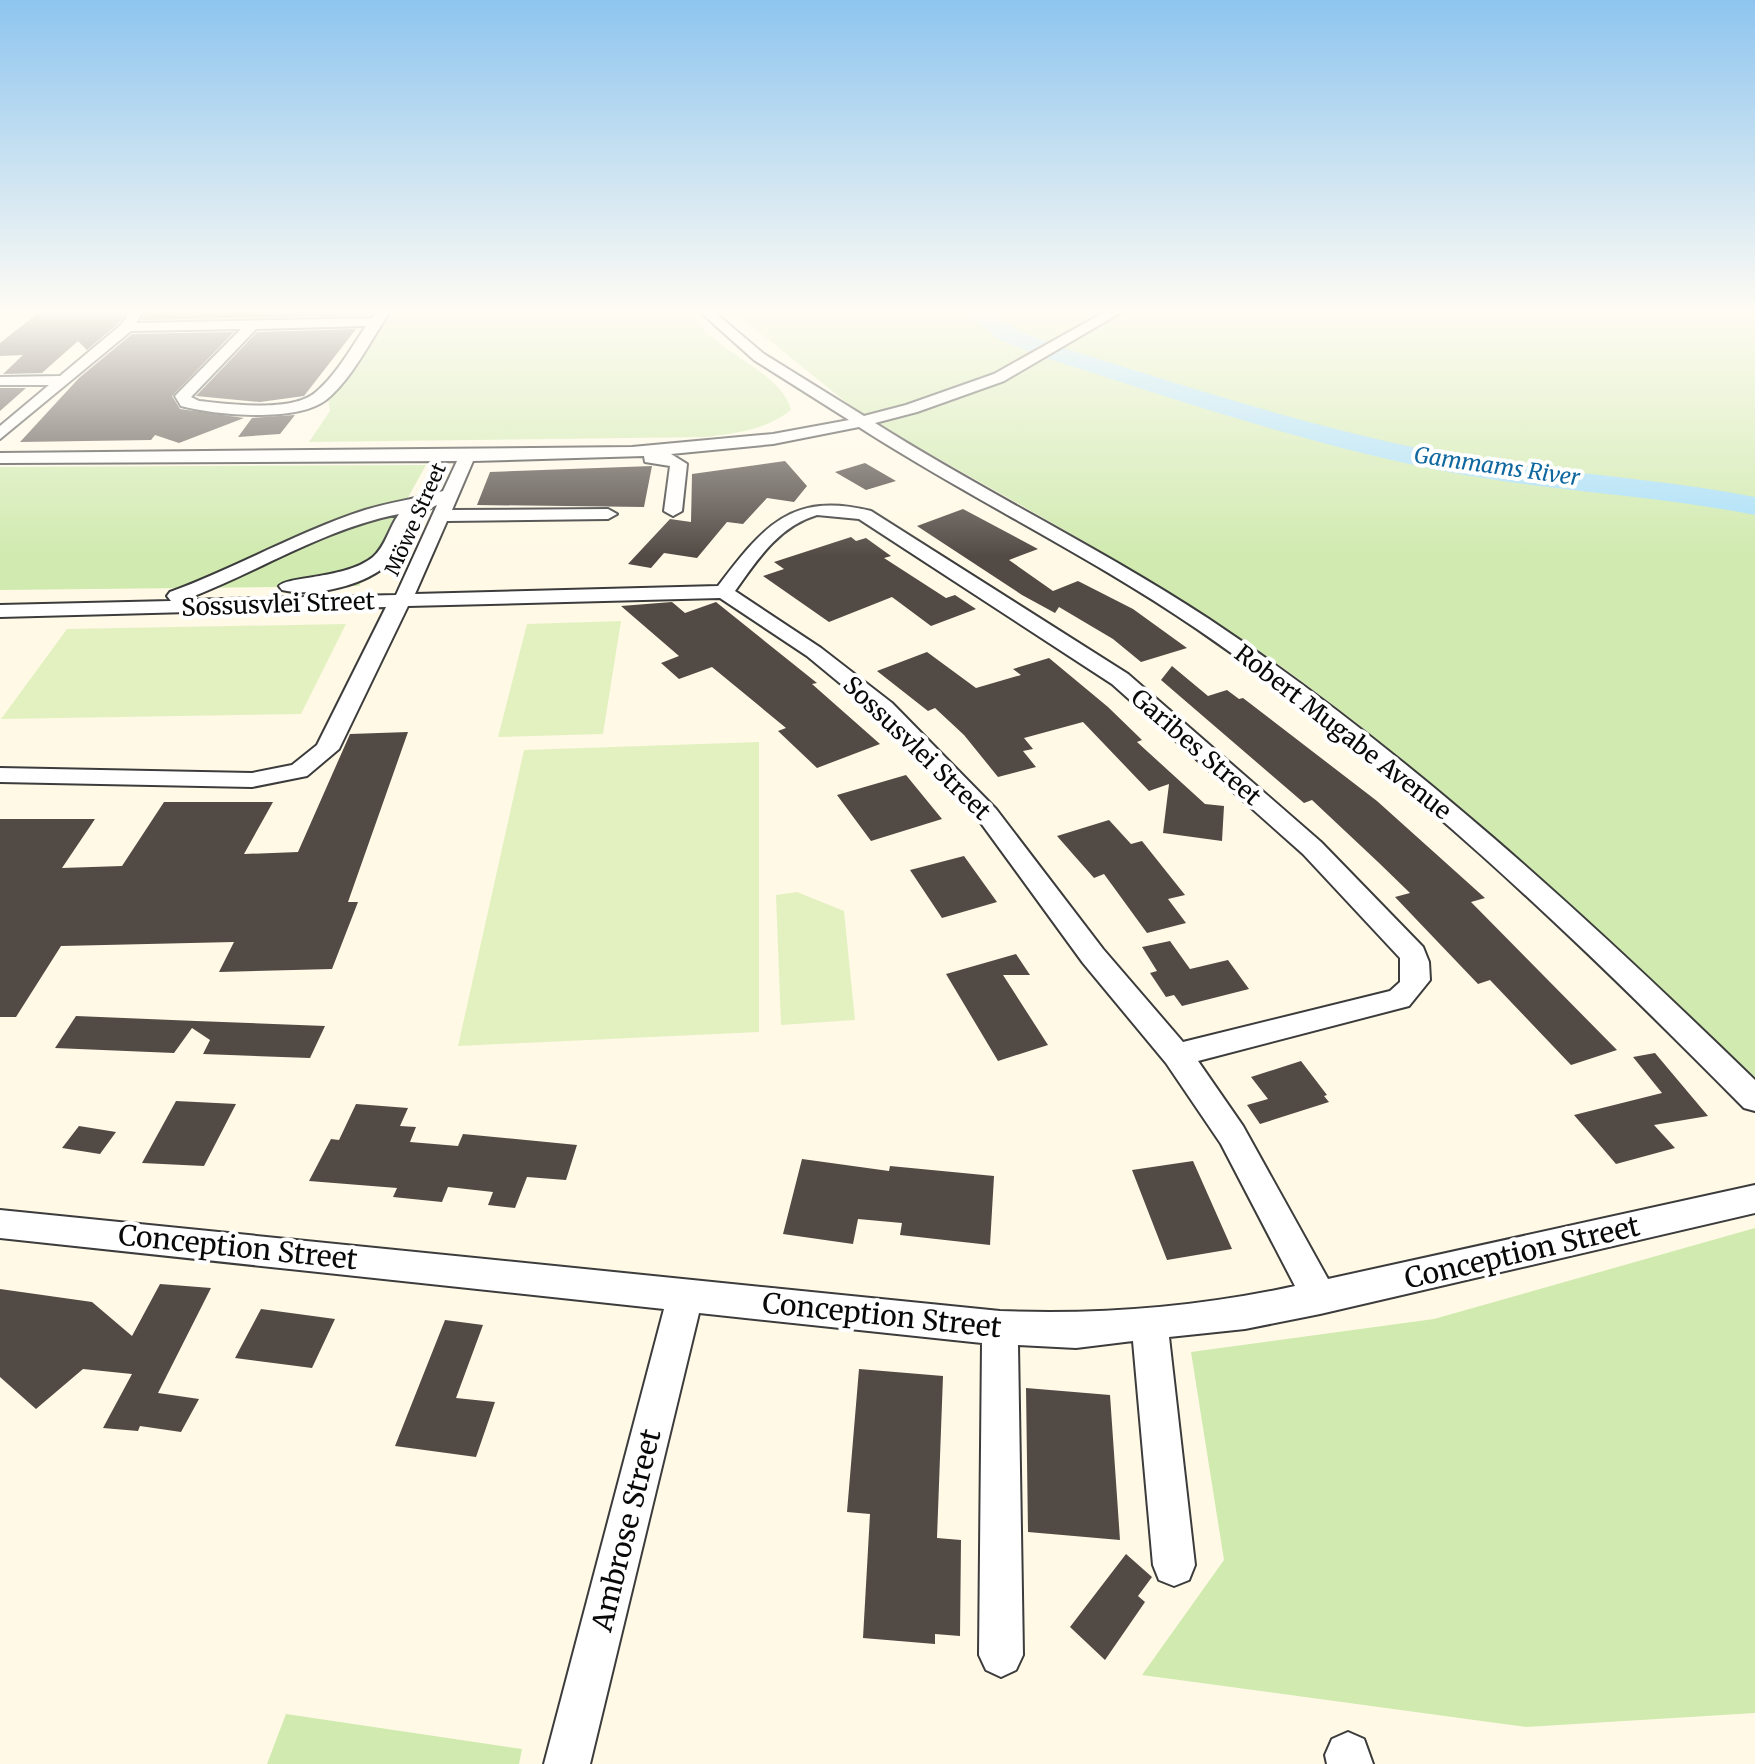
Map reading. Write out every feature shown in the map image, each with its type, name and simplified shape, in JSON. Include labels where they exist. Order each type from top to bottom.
[{"type":"street","points":[[0,434],[49,392]]},
{"type":"street","points":[[187,392],[183,396],[186,403],[217,407],[305,405],[323,392]]},
{"type":"street","name":"Robert Mugabe Avenue","points":[[802,392],[1182,610],[1288,685],[1400,773],[1524,878],[1755,1099]]},
{"type":"street","name":"Robert Mugabe Avenue","points":[[811,392],[869,430]]},
{"type":"street","points":[[0,458],[467,456],[688,451],[759,443],[827,430],[869,430],[962,392]]},
{"type":"street","points":[[759,443],[802,419],[809,412],[812,399]]},
{"type":"street","points":[[827,430],[869,430]]},
{"type":"street","points":[[600,454],[620,459],[666,458],[679,464],[673,511]]},
{"type":"street","name":"Möwe Street","points":[[0,775],[252,780],[299,771],[327,749],[394,610],[403,600],[467,456]]},
{"type":"street","points":[[148,607],[220,580],[250,562],[371,514],[451,494]]},
{"type":"street","points":[[177,596],[213,590],[317,586],[351,577],[383,558],[401,521],[420,504]]},
{"type":"street","name":"Garibes Street","points":[[724,592],[780,522],[822,509],[865,515],[1120,679],[1312,848],[1413,954],[1419,972],[1414,988],[1399,999],[1177,1055]]},
{"type":"street","points":[[441,516],[608,514]]},
{"type":"street","name":"Sossusvlei Street","points":[[0,611],[724,592],[814,652],[884,708],[987,814],[1093,956],[1177,1055],[1232,1135],[1320,1298]]},
{"type":"street","name":"Conception Street","points":[[0,1224],[1000,1328],[1076,1331],[1245,1313],[1755,1199]]},
{"type":"street","name":"Ambrose Street","points":[[567,1764],[685,1296]]},
{"type":"street","points":[[1150,1325],[1174,1565]]},
{"type":"street","points":[[1000,1328],[1001,1655]]},
{"type":"green space","points":[[332,392],[782,392],[791,410],[761,426],[706,437],[309,442],[330,411],[328,398]]},
{"type":"green space","points":[[834,392],[1755,392],[1755,1077],[1481,826],[1308,686],[1158,585],[895,434]]},
{"type":"green space","points":[[426,465],[359,586],[0,590],[0,467]]},
{"type":"green space","points":[[621,621],[603,734],[498,737],[527,624]]},
{"type":"green space","points":[[346,624],[301,714],[1,719],[67,629]]},
{"type":"green space","points":[[759,742],[759,1032],[458,1046],[524,750]]},
{"type":"green space","points":[[797,892],[844,911],[855,1020],[781,1025],[776,895]]},
{"type":"green space","points":[[1755,1228],[1755,1713],[1526,1727],[1142,1675],[1224,1560],[1191,1352],[1434,1319]]},
{"type":"green space","points":[[286,1714],[522,1749],[519,1764],[267,1764]]},
{"type":"building","points":[[0,392],[21,392],[0,411]]},
{"type":"building","points":[[66,392],[176,392],[172,396],[180,409],[244,418],[179,443],[155,435],[151,440],[20,442]]},
{"type":"building","points":[[200,392],[307,392],[304,396],[260,402],[196,396]]},
{"type":"building","points":[[295,415],[280,434],[238,437],[252,418]]},
{"type":"building","points":[[785,461],[807,486],[794,502],[767,498],[743,524],[727,522],[697,558],[664,553],[651,568],[628,564],[670,519],[691,522],[692,474]]},
{"type":"building","points":[[865,463],[896,481],[866,490],[835,472]]},
{"type":"building","points":[[652,466],[644,507],[477,505],[490,472]]},
{"type":"building","points":[[963,509],[1038,549],[1009,560],[1053,591],[1078,581],[1133,609],[1187,648],[1141,662],[1113,639],[1059,607],[1055,613],[1022,595],[917,526]]},
{"type":"building","points":[[851,537],[856,541],[866,538],[891,556],[884,558],[946,598],[955,595],[976,609],[931,626],[892,597],[829,622],[763,576],[784,569],[774,562]]},
{"type":"building","points":[[672,602],[685,613],[716,602],[817,683],[812,684],[880,744],[817,768],[778,731],[786,728],[712,667],[679,679],[661,663],[679,656],[621,606]]},
{"type":"building","points":[[927,652],[976,688],[1021,675],[1013,669],[1049,658],[1108,707],[1142,740],[1137,742],[1205,804],[1224,806],[1222,841],[1163,833],[1169,784],[1149,791],[1083,722],[1024,738],[1033,749],[1023,751],[1036,767],[998,777],[964,735],[935,708],[928,711],[877,671]]},
{"type":"building","points":[[1172,666],[1208,696],[1227,690],[1239,699],[1243,698],[1377,801],[1485,898],[1471,902],[1617,1050],[1571,1065],[1490,980],[1478,984],[1395,897],[1410,893],[1312,800],[1304,803],[1161,680]]},
{"type":"building","points":[[408,732],[348,902],[358,902],[332,969],[219,972],[234,942],[61,946],[16,1017],[0,1017],[0,819],[95,819],[62,868],[122,866],[164,802],[273,802],[244,854],[298,852],[350,734]]},
{"type":"building","points":[[906,775],[942,819],[871,841],[837,795]]},
{"type":"building","points":[[1109,820],[1131,844],[1142,841],[1185,895],[1168,899],[1186,923],[1147,933],[1104,874],[1094,878],[1057,836]]},
{"type":"building","points":[[964,856],[997,902],[942,918],[910,870]]},
{"type":"building","points":[[1170,941],[1190,969],[1228,960],[1249,989],[1182,1006],[1174,995],[1166,997],[1150,973],[1157,971],[1142,947]]},
{"type":"building","points":[[1016,954],[1030,975],[1003,975],[1048,1045],[998,1061],[946,974]]},
{"type":"building","points":[[76,1016],[325,1026],[310,1058],[203,1054],[210,1040],[192,1028],[174,1053],[55,1048]]},
{"type":"building","points":[[1655,1053],[1708,1116],[1654,1125],[1675,1148],[1616,1164],[1574,1115],[1662,1093],[1633,1057]]},
{"type":"building","points":[[1301,1061],[1329,1102],[1260,1124],[1247,1105],[1268,1099],[1251,1077]]},
{"type":"building","points":[[176,1101],[236,1104],[204,1166],[142,1163]]},
{"type":"building","points":[[356,1104],[408,1108],[400,1126],[416,1127],[410,1142],[458,1146],[463,1134],[577,1145],[566,1180],[527,1177],[515,1208],[488,1205],[493,1192],[448,1187],[442,1202],[393,1197],[397,1188],[309,1181],[331,1139],[339,1140]]},
{"type":"building","points":[[79,1126],[116,1132],[100,1154],[62,1148]]},
{"type":"building","points":[[802,1159],[889,1171],[890,1166],[994,1176],[990,1245],[900,1235],[902,1223],[858,1219],[853,1244],[783,1234]]},
{"type":"building","points":[[1193,1161],[1232,1249],[1167,1260],[1132,1170]]},
{"type":"building","points":[[160,1284],[211,1288],[158,1393],[199,1399],[181,1432],[140,1426],[138,1431],[103,1428],[132,1374],[83,1369],[36,1409],[0,1377],[0,1289],[92,1302],[132,1336]]},
{"type":"building","points":[[261,1309],[335,1319],[312,1368],[235,1358]]},
{"type":"building","points":[[445,1320],[483,1325],[456,1398],[495,1402],[476,1457],[395,1446]]},
{"type":"building","points":[[859,1369],[943,1376],[937,1538],[961,1540],[960,1636],[935,1634],[935,1644],[863,1638],[870,1514],[847,1512]]},
{"type":"building","points":[[1026,1388],[1110,1395],[1120,1540],[1028,1532]]},
{"type":"building","points":[[1126,1554],[1152,1577],[1138,1596],[1145,1602],[1105,1660],[1070,1627]]},
{"type":"waterway","name":"Gammams River","points":[[1187,392],[1294,425],[1423,458],[1538,476],[1683,493],[1755,506]]}]
